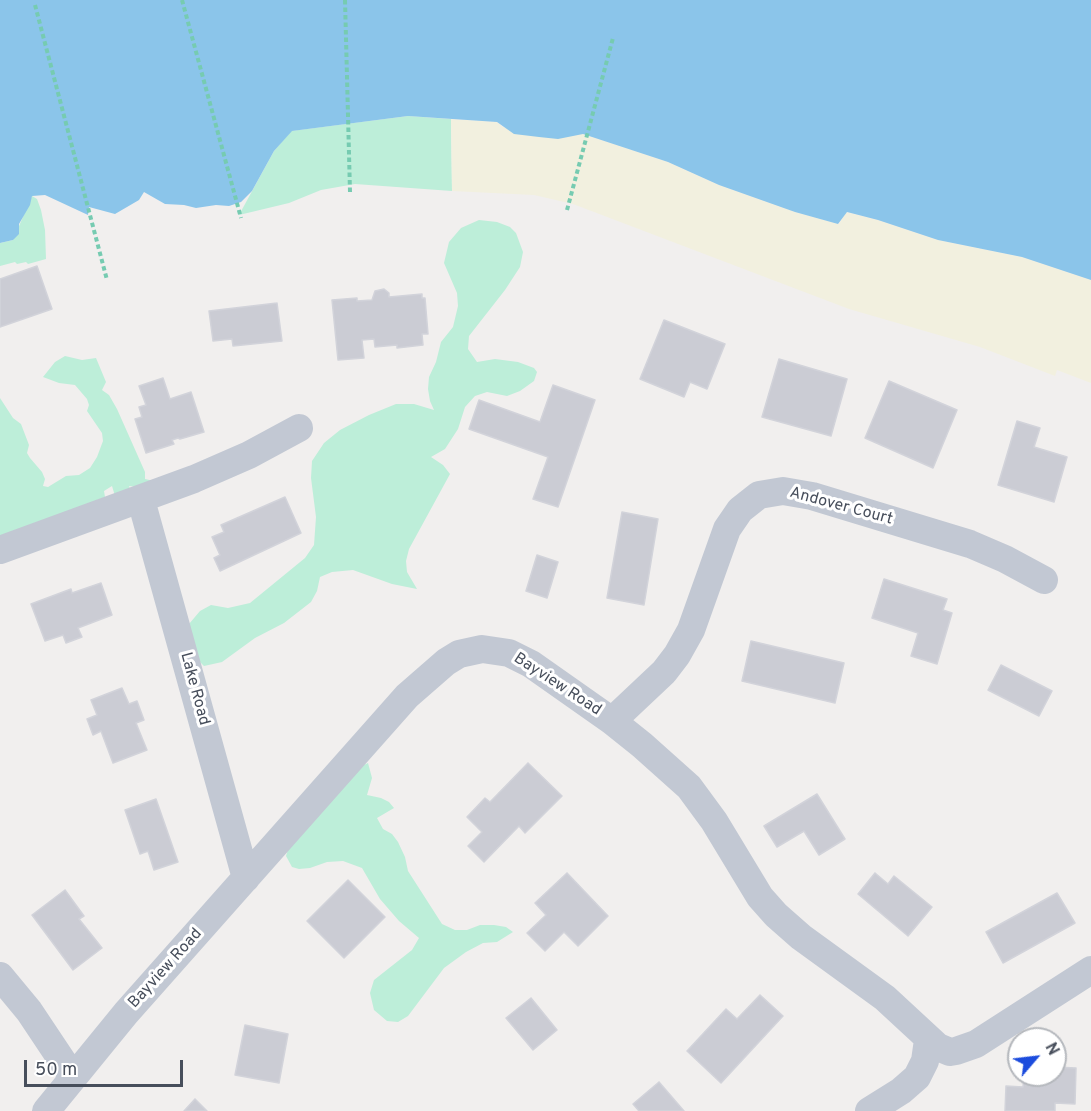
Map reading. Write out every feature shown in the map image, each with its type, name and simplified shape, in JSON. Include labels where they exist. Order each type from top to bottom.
[{"type":"street","points":[[0,550],[141,500],[228,464],[299,428]]},
{"type":"street","name":"Andover Court","points":[[612,721],[664,672],[677,655],[691,630],[727,529],[740,510],[759,495],[783,491],[812,496],[970,544],[1005,558],[1044,580]]},
{"type":"street","name":"Lake Road","points":[[141,500],[246,878]]},
{"type":"street","name":"Bayview Road","points":[[46,1111],[126,1013],[407,696],[446,662],[459,654],[482,649],[509,653],[531,664],[612,721],[688,787],[714,821],[760,897],[776,915],[801,938],[885,998],[928,1040]]},
{"type":"street","points":[[869,1111],[901,1091],[917,1077],[925,1061],[928,1040],[950,1052],[968,1048],[1091,970]]},
{"type":"street","points":[[0,976],[29,1011],[74,1077]]},
{"type":"path","points":[[182,0],[241,218]]},
{"type":"path","points":[[345,0],[350,192]]},
{"type":"path","points":[[35,5],[107,280]]},
{"type":"path","points":[[567,210],[613,38]]},
{"type":"green space","points":[[408,116],[451,119],[452,191],[355,184],[321,190],[289,203],[239,215],[274,151],[291,131]]},
{"type":"green space","points":[[32,196],[37,199],[41,210],[45,230],[46,259],[28,264],[15,262],[0,266],[0,243],[13,240]]},
{"type":"green space","points":[[479,220],[497,222],[510,227],[516,233],[523,252],[520,267],[469,336],[468,349],[477,362],[495,359],[518,362],[534,368],[537,372],[534,381],[520,391],[507,396],[487,392],[475,396],[465,407],[458,429],[445,449],[431,457],[443,465],[450,474],[409,549],[406,561],[407,572],[417,589],[392,584],[353,570],[332,572],[320,577],[317,591],[311,602],[284,623],[255,638],[222,662],[204,666],[197,659],[189,624],[200,611],[211,605],[228,608],[250,603],[305,558],[314,545],[316,517],[311,478],[312,461],[324,443],[340,430],[396,404],[414,404],[434,410],[428,389],[429,377],[441,342],[453,327],[458,306],[457,293],[444,263],[449,242],[461,228]]},
{"type":"green space","points":[[65,356],[82,360],[96,358],[106,382],[102,390],[109,395],[117,409],[145,472],[145,479],[154,481],[137,487],[129,486],[130,489],[115,496],[112,486],[104,491],[105,497],[0,537],[0,398],[13,418],[21,424],[29,445],[27,453],[45,479],[43,486],[48,487],[66,476],[79,475],[90,468],[103,441],[102,433],[87,411],[89,405],[87,399],[75,385],[59,383],[43,377],[55,362]]},
{"type":"green space","points":[[368,763],[372,778],[367,795],[381,798],[394,808],[377,818],[383,829],[392,834],[398,842],[408,871],[442,924],[455,930],[494,925],[506,927],[513,932],[497,942],[483,943],[444,968],[408,1016],[398,1022],[387,1021],[374,1010],[370,993],[374,980],[412,950],[419,938],[399,921],[380,899],[362,868],[343,861],[327,862],[299,869],[292,867],[286,856],[290,843],[358,768]]},
{"type":"sand","points":[[451,119],[497,122],[503,127],[583,134],[668,162],[719,185],[795,212],[839,224],[846,212],[938,240],[1022,257],[1091,280],[1091,383],[1057,370],[1055,376],[980,347],[849,309],[573,204],[534,195],[452,191]]},
{"type":"water","points":[[0,0],[1091,0],[1091,280],[1022,257],[938,240],[847,212],[838,224],[795,212],[719,185],[668,162],[583,134],[558,139],[514,134],[497,122],[408,116],[292,131],[274,151],[252,191],[241,202],[229,206],[196,208],[165,204],[144,192],[139,200],[115,214],[89,207],[88,215],[45,195],[32,196],[30,205],[19,224],[19,234],[13,240],[0,243]]},
{"type":"building","points":[[37,266],[52,309],[0,327],[0,279]]},
{"type":"building","points":[[384,289],[389,293],[389,297],[422,294],[422,298],[425,298],[428,334],[422,334],[423,345],[397,348],[397,345],[375,347],[374,339],[362,340],[364,358],[338,360],[332,300],[357,298],[357,301],[372,300],[375,291]]},
{"type":"building","points":[[277,303],[282,341],[233,346],[232,339],[213,341],[209,311]]},
{"type":"building","points":[[664,320],[725,344],[707,389],[690,382],[684,397],[640,379]]},
{"type":"building","points":[[779,359],[847,379],[831,436],[762,417]]},
{"type":"building","points":[[163,378],[170,399],[191,392],[204,432],[172,440],[174,444],[146,453],[135,419],[142,417],[139,407],[146,405],[139,386]]},
{"type":"building","points":[[889,381],[957,410],[933,468],[865,438]]},
{"type":"building","points":[[553,385],[595,400],[558,507],[533,499],[548,457],[469,429],[479,400],[540,422]]},
{"type":"building","points":[[1017,421],[1040,428],[1034,447],[1067,457],[1054,502],[998,485]]},
{"type":"building","points":[[285,497],[301,533],[220,571],[214,558],[220,555],[212,537],[224,532],[221,525]]},
{"type":"building","points":[[622,512],[658,519],[644,605],[607,598]]},
{"type":"building","points":[[537,555],[558,562],[547,598],[526,591]]},
{"type":"building","points":[[884,579],[947,599],[943,610],[952,613],[937,664],[911,656],[918,633],[872,618]]},
{"type":"building","points":[[101,583],[112,615],[78,628],[82,637],[66,643],[63,635],[45,641],[31,604],[71,589],[72,593]]},
{"type":"building","points":[[751,641],[844,663],[835,703],[742,681]]},
{"type":"building","points":[[1001,665],[1052,691],[1039,716],[988,690]]},
{"type":"building","points":[[122,688],[129,704],[137,701],[144,720],[136,723],[147,750],[113,763],[101,731],[93,735],[87,719],[97,715],[91,700]]},
{"type":"building","points":[[528,763],[562,796],[525,833],[519,826],[484,862],[468,846],[482,832],[467,817],[485,798],[490,802]]},
{"type":"building","points":[[817,794],[845,839],[819,855],[804,831],[777,847],[764,826]]},
{"type":"building","points":[[156,799],[178,862],[154,870],[148,851],[140,854],[125,810]]},
{"type":"building","points":[[567,873],[608,916],[578,946],[564,932],[545,951],[527,933],[546,915],[535,903]]},
{"type":"building","points":[[875,873],[888,884],[894,876],[932,907],[908,936],[858,894]]},
{"type":"building","points":[[348,880],[385,917],[344,958],[307,921]]},
{"type":"building","points":[[65,890],[84,916],[79,919],[102,948],[73,970],[32,915]]},
{"type":"building","points":[[1057,893],[1075,923],[1003,963],[986,932]]},
{"type":"building","points":[[760,995],[783,1016],[721,1083],[687,1051],[726,1009],[737,1019]]},
{"type":"building","points":[[531,998],[557,1030],[533,1050],[506,1018]]},
{"type":"building","points":[[245,1025],[288,1034],[279,1083],[235,1075]]},
{"type":"building","points":[[1067,1068],[1076,1068],[1075,1104],[1055,1103],[1055,1111],[1005,1111],[1006,1086],[1067,1087]]},
{"type":"building","points":[[659,1082],[684,1111],[639,1111],[633,1104]]},
{"type":"building","points":[[195,1099],[207,1111],[184,1111]]}]
